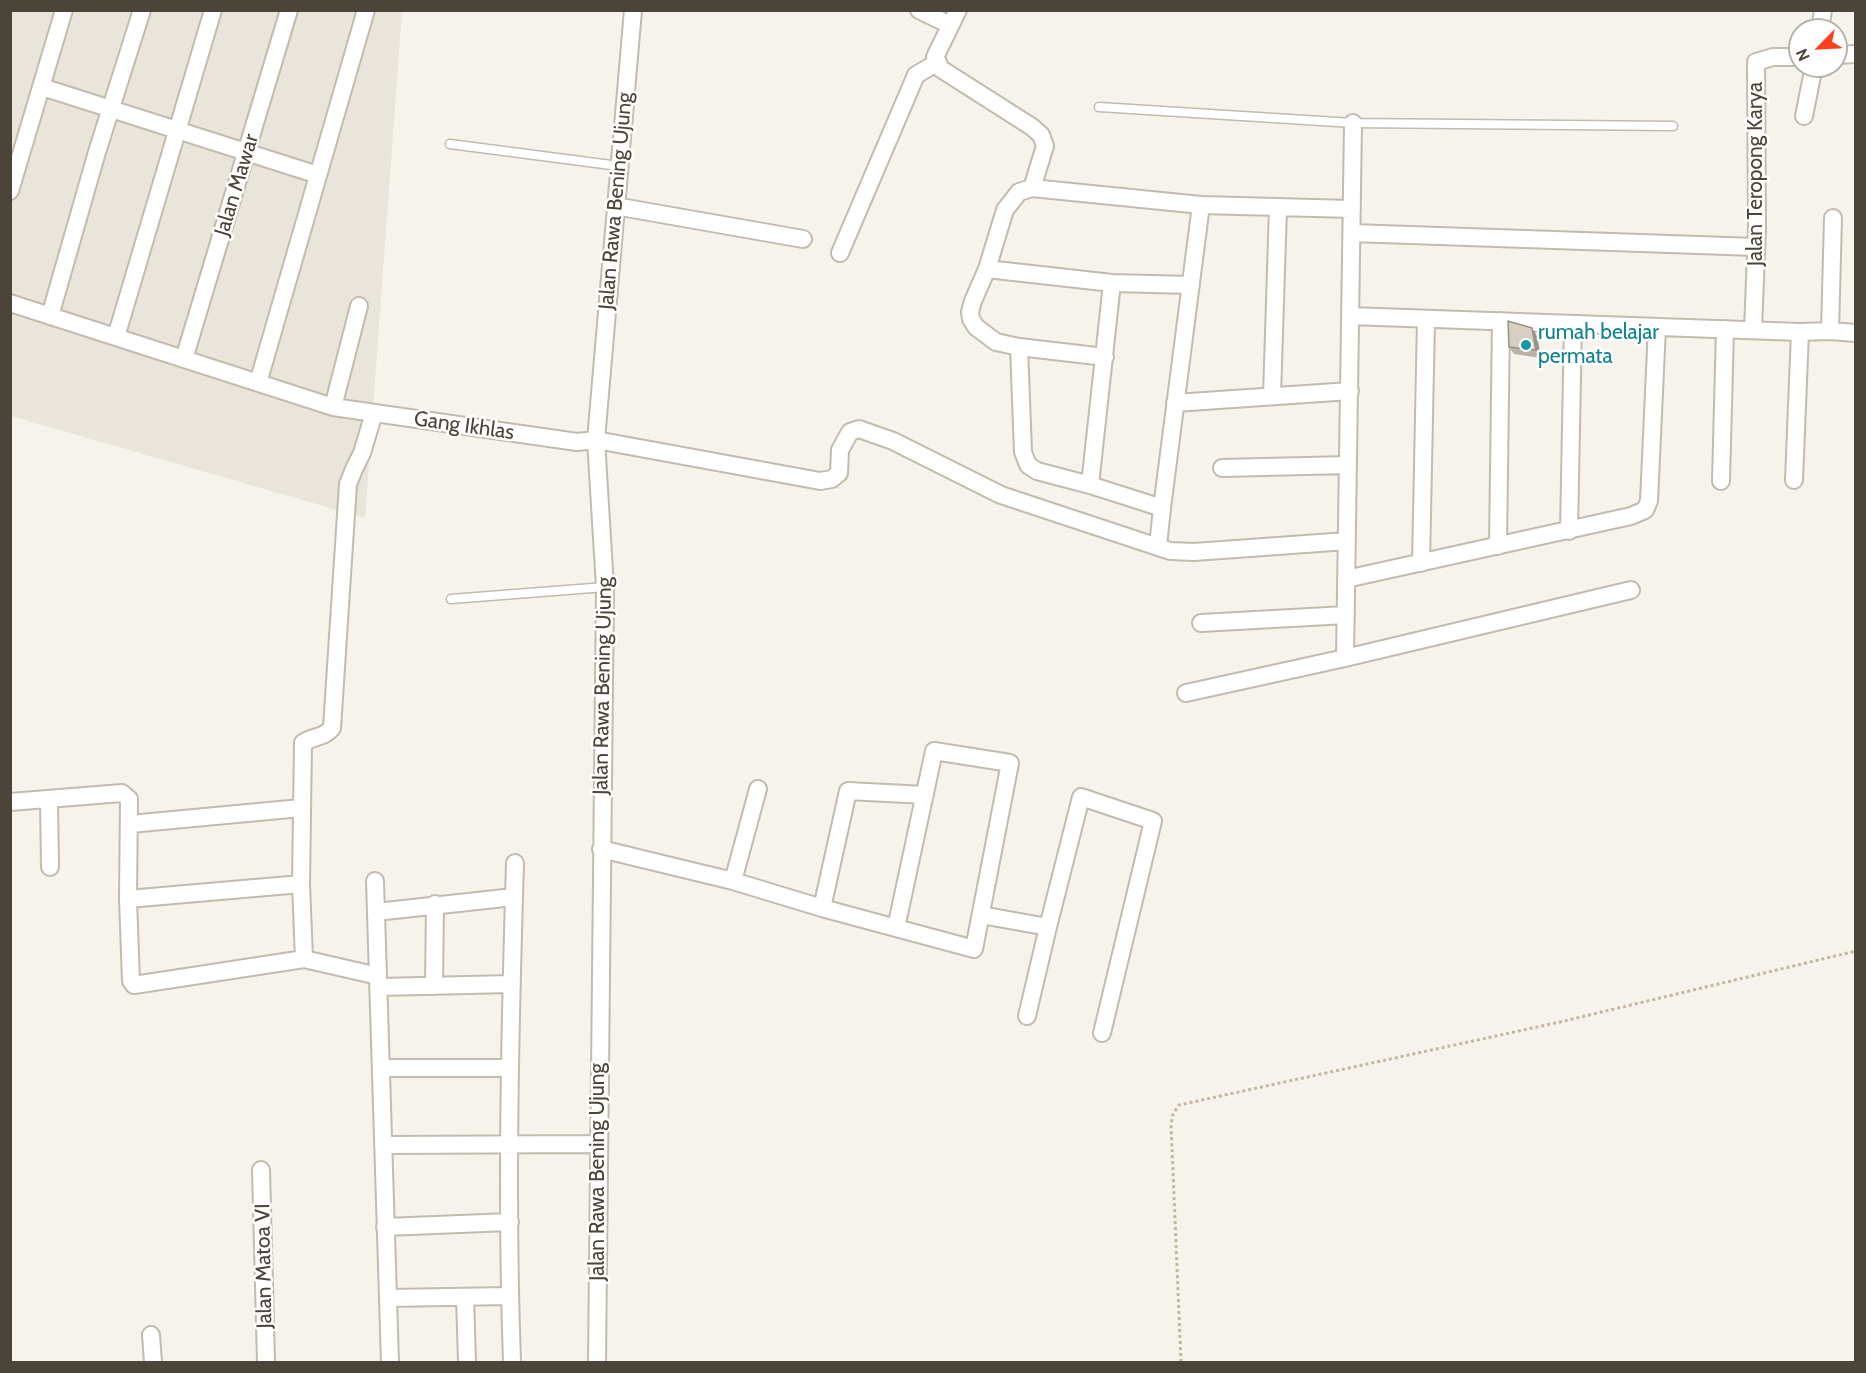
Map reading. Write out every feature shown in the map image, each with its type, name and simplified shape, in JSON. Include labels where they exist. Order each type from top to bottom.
[{"type":"street","points":[[10,191],[64,10]]},
{"type":"street","points":[[50,316],[142,10]]},
{"type":"street","points":[[116,337],[213,10]]},
{"type":"street","name":"Jalan Mawar","points":[[184,359],[289,10]]},
{"type":"street","points":[[258,383],[366,10]]},
{"type":"street","name":"Jalan Rawa Bening Ujung","points":[[596,1362],[605,587],[596,440],[633,10]]},
{"type":"street","points":[[919,10],[954,18],[935,57],[941,69],[1041,135],[1045,146],[1032,188]]},
{"type":"street","name":"Jalan Teropong Karya","points":[[1753,330],[1756,247],[1756,62],[1773,57],[1788,57]]},
{"type":"street","points":[[840,253],[916,75],[938,62]]},
{"type":"street","points":[[1804,117],[1812,78]]},
{"type":"street","points":[[42,87],[318,175]]},
{"type":"street","points":[[1345,658],[1353,123]]},
{"type":"street","points":[[1105,357],[1019,347],[996,342],[976,327],[971,319],[973,301],[987,269],[1005,210],[1019,192],[1032,188],[1201,205],[1352,209]]},
{"type":"street","points":[[1201,205],[1158,546],[1170,551],[1194,552],[1347,541]]},
{"type":"street","points":[[615,206],[803,239]]},
{"type":"street","points":[[1272,396],[1278,207]]},
{"type":"street","points":[[1830,331],[1833,218]]},
{"type":"street","points":[[1352,233],[1756,247]]},
{"type":"street","points":[[987,269],[1113,283],[1191,285]]},
{"type":"street","points":[[1090,485],[1113,283]]},
{"type":"street","name":"Gang Ikhlas","points":[[10,303],[333,408],[577,442],[596,440],[820,481],[832,479],[839,473],[840,450],[850,432],[859,429],[893,441],[1001,495],[1158,546]]},
{"type":"street","points":[[333,408],[359,306]]},
{"type":"street","points":[[1350,316],[1856,333]]},
{"type":"street","points":[[1421,563],[1426,319]]},
{"type":"street","points":[[1498,546],[1501,321]]},
{"type":"street","points":[[1569,531],[1573,324]]},
{"type":"street","points":[[1346,579],[1569,531],[1631,516],[1645,510],[1650,501],[1658,327]]},
{"type":"street","points":[[1721,481],[1725,329]]},
{"type":"street","points":[[1794,480],[1800,332]]},
{"type":"street","points":[[1019,347],[1023,452],[1028,465],[1037,471],[1162,508]]},
{"type":"street","points":[[1175,403],[1350,391]]},
{"type":"street","points":[[304,959],[301,884],[303,743],[309,739],[326,735],[332,728],[348,484],[362,453],[374,413]]},
{"type":"street","points":[[1222,468],[1348,465]]},
{"type":"street","points":[[1186,693],[1631,590]]},
{"type":"street","points":[[1201,623],[1346,615]]},
{"type":"street","points":[[601,849],[733,881],[822,908],[896,928],[974,949],[1010,763],[934,751],[896,928]]},
{"type":"street","points":[[733,881],[758,789]]},
{"type":"street","points":[[822,908],[848,792],[925,795]]},
{"type":"street","points":[[10,802],[122,793],[129,799],[128,899],[131,981],[134,985],[304,959],[378,982],[435,986],[512,984]]},
{"type":"street","points":[[1027,1016],[1081,797],[1153,821],[1102,1033]]},
{"type":"street","points":[[49,799],[50,867]]},
{"type":"street","points":[[130,824],[301,808]]},
{"type":"street","points":[[512,1362],[509,1068],[515,864]]},
{"type":"street","points":[[375,881],[390,1362]]},
{"type":"street","points":[[128,899],[301,884]]},
{"type":"street","points":[[376,912],[514,897]]},
{"type":"street","points":[[435,904],[435,986]]},
{"type":"street","points":[[981,915],[1048,927]]},
{"type":"street","points":[[381,1068],[509,1068]]},
{"type":"street","points":[[383,1145],[598,1144]]},
{"type":"street","name":"Jalan Matoa VI","points":[[261,1170],[266,1362]]},
{"type":"street","points":[[386,1227],[510,1222]]},
{"type":"street","points":[[388,1298],[510,1296]]},
{"type":"street","points":[[465,1297],[467,1362]]},
{"type":"street","points":[[151,1335],[153,1362]]},
{"type":"lane","points":[[1099,107],[1353,123],[1673,126]]},
{"type":"lane","points":[[450,144],[619,166]]},
{"type":"lane","points":[[451,599],[605,587]]},
{"type":"path","points":[[1181,1362],[1172,1125],[1173,1114],[1179,1105],[1560,1022],[1856,951]]},
{"type":"shaded area","points":[[10,11],[402,11],[365,518],[11,416]]},
{"type":"building","points":[[1508,321],[1532,328],[1536,350],[1509,347]]},
{"type":"place","name":"rumah belajar permata","points":[[1526,345]]}]
